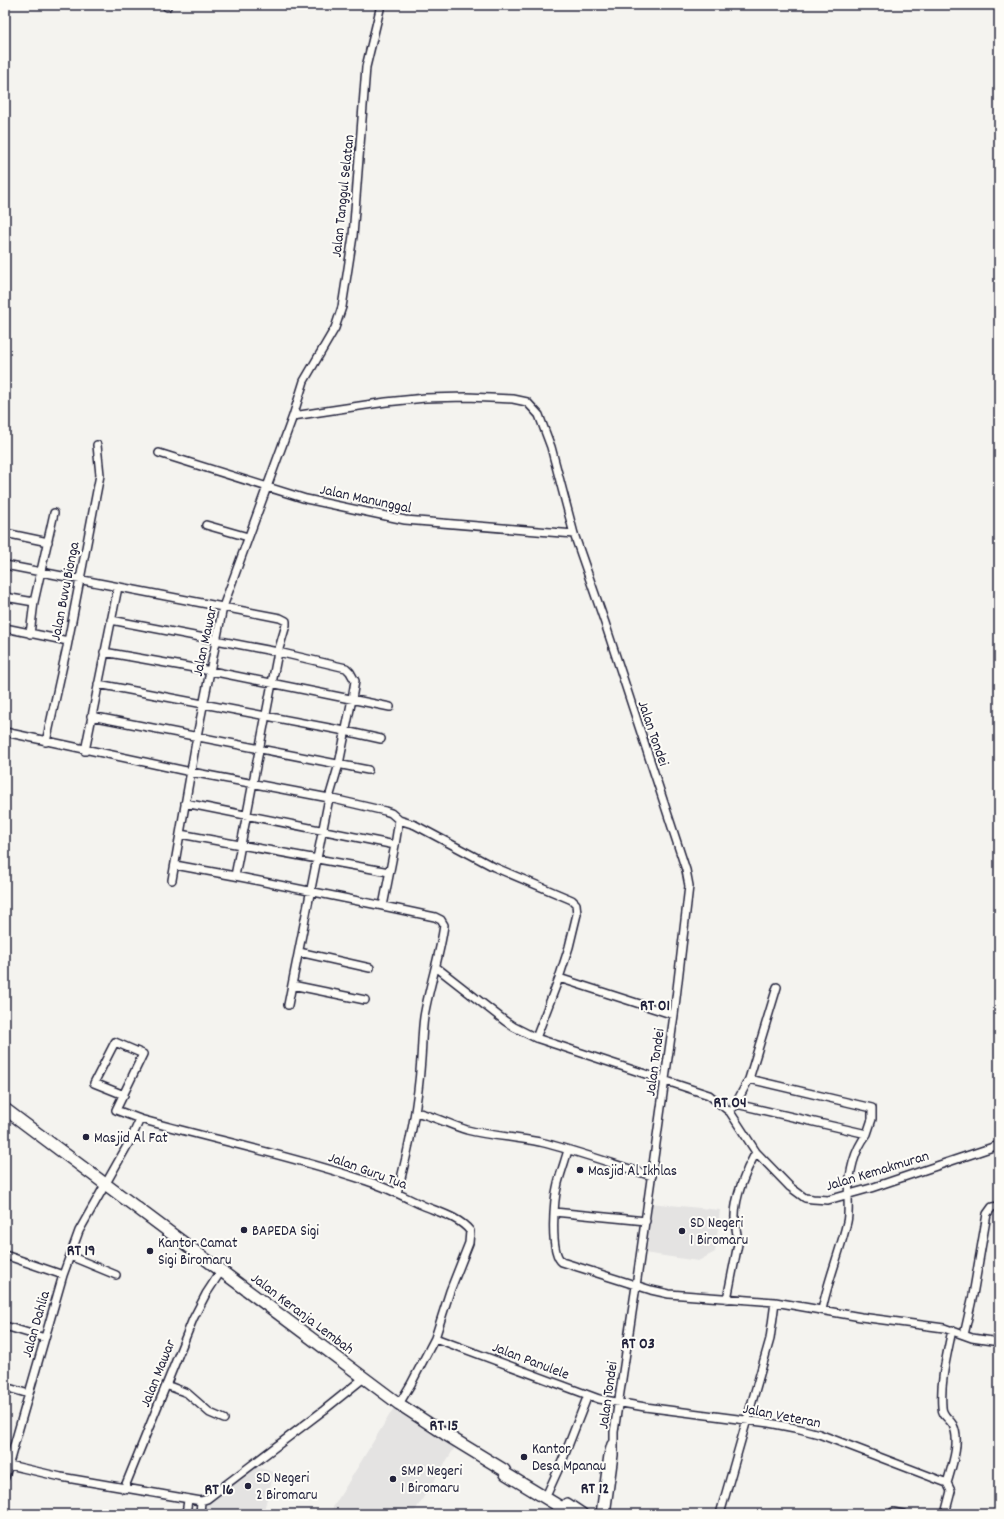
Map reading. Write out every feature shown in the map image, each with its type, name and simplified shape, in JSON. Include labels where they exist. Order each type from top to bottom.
[{"type":"main road","name":"Jalan Keranja Lembah","points":[[5,1109],[365,1377],[399,1404],[504,1470],[506,1474],[572,1514]]},
{"type":"main road","points":[[504,1470],[508,1470],[548,1492],[582,1514]]},
{"type":"street","name":"Jalan Tanggul Selatan","points":[[293,416],[304,381],[335,328],[342,307],[353,236],[366,67],[382,5]]},
{"type":"street","name":"Jalan Tondei","points":[[293,416],[386,402],[425,398],[489,397],[527,402],[539,415],[551,447],[574,534],[667,809],[688,879],[674,1015],[646,1221],[614,1432],[614,1456],[606,1514]]},
{"type":"street","name":"Jalan Mawar","points":[[172,880],[197,736],[223,607],[293,416]]},
{"type":"street","name":"Jalan Buvu Bionga","points":[[46,742],[68,641],[100,475],[97,445]]},
{"type":"street","name":"Jalan Manunggal","points":[[159,453],[306,498],[405,520],[574,534]]},
{"type":"street","points":[[30,634],[34,602],[42,572],[54,512]]},
{"type":"street","points":[[206,525],[248,537]]},
{"type":"street","points":[[5,533],[48,542]]},
{"type":"street","points":[[5,565],[280,618],[286,621],[278,652],[235,876]]},
{"type":"street","points":[[85,751],[118,587]]},
{"type":"street","points":[[5,597],[34,602]]},
{"type":"street","points":[[111,620],[278,652],[346,668],[355,681],[339,764],[329,798],[288,1005]]},
{"type":"street","points":[[5,628],[68,641]]},
{"type":"street","points":[[104,652],[211,671],[390,707]]},
{"type":"street","points":[[98,684],[381,739]]},
{"type":"street","points":[[91,716],[368,770]]},
{"type":"street","points":[[5,732],[85,751],[329,798],[385,811],[391,813],[399,820],[415,825],[494,867],[572,900],[576,904],[578,914],[559,978],[536,1038]]},
{"type":"street","points":[[186,803],[396,845]]},
{"type":"street","points":[[383,906],[389,872],[396,845],[399,820]]},
{"type":"street","points":[[180,834],[389,872]]},
{"type":"street","points":[[175,865],[428,915],[441,920],[444,925],[436,967],[424,1015],[415,1112],[397,1193]]},
{"type":"street","points":[[299,952],[370,968]]},
{"type":"street","name":"Jalan Kemakmuran","points":[[436,967],[505,1021],[536,1038],[709,1094],[730,1112],[756,1152],[790,1187],[805,1198],[828,1200],[871,1188],[999,1145]]},
{"type":"street","points":[[559,978],[674,1015]]},
{"type":"street","points":[[292,985],[365,1000]]},
{"type":"street","points":[[730,1112],[736,1104],[749,1079],[777,987]]},
{"type":"street","points":[[114,1042],[143,1054],[124,1095],[94,1083],[114,1042]]},
{"type":"street","points":[[749,1079],[872,1108],[872,1119],[867,1134],[857,1148],[851,1171],[847,1220],[829,1279],[822,1310]]},
{"type":"street","name":"Jalan Guru Tua","points":[[124,1095],[116,1110],[140,1119],[329,1169],[368,1181],[462,1223],[470,1231],[469,1243],[450,1291],[435,1338],[399,1404]]},
{"type":"street","points":[[736,1104],[867,1134]]},
{"type":"street","points":[[415,1112],[433,1116],[461,1128],[476,1132],[538,1142],[652,1176]]},
{"type":"street","points":[[106,1184],[131,1139],[140,1119]]},
{"type":"street","points":[[568,1150],[557,1184],[554,1212],[555,1246],[558,1260],[562,1262],[636,1286],[677,1295],[775,1302],[890,1321],[928,1325],[952,1330],[982,1340],[999,1342]]},
{"type":"street","points":[[727,1299],[738,1244],[735,1218],[741,1184],[756,1152]]},
{"type":"street","name":"Jalan Dahlia","points":[[5,1477],[7,1464],[29,1394],[63,1275],[79,1231],[106,1184]]},
{"type":"street","points":[[964,1335],[973,1295],[987,1214],[992,1207],[999,1206]]},
{"type":"street","points":[[554,1212],[646,1221]]},
{"type":"street","points":[[5,1255],[63,1275]]},
{"type":"street","points":[[70,1256],[116,1275]]},
{"type":"street","name":"Jalan Mawar","points":[[124,1489],[193,1319],[206,1294],[222,1271]]},
{"type":"street","points":[[720,1514],[770,1339],[775,1302]]},
{"type":"street","points":[[5,1326],[45,1338]]},
{"type":"street","points":[[945,1514],[952,1490],[947,1483],[956,1444],[954,1428],[943,1412],[942,1400],[946,1356],[952,1330]]},
{"type":"street","name":"Jalan Panulele","points":[[435,1338],[588,1395],[619,1403]]},
{"type":"street","points":[[7,1464],[61,1477],[188,1500],[201,1501],[207,1499],[365,1377]]},
{"type":"street","points":[[166,1385],[187,1393],[210,1413],[224,1419]]},
{"type":"street","points":[[5,1388],[29,1394]]},
{"type":"street","points":[[548,1492],[563,1459],[588,1395]]},
{"type":"street","name":"Jalan Veteran","points":[[619,1403],[810,1431],[947,1483]]},
{"type":"street","points":[[600,1514],[608,1455],[614,1432]]},
{"type":"street","points":[[186,1514],[188,1500]]},
{"type":"street","points":[[200,1514],[201,1501]]},
{"type":"street","points":[[893,1512],[903,1514]]},
{"type":"shaded area","name":"SD Negeri 1 Biromaru","points":[[650,1203],[720,1210],[715,1252],[698,1261],[644,1253]]},
{"type":"shaded area","name":"SMP Negeri 1 Biromaru","points":[[395,1406],[457,1444],[413,1514],[329,1514]]},
{"type":"shaded area","name":"SD Negeri 2 Biromaru","points":[[252,1466],[274,1472],[263,1514],[204,1514],[207,1500]]},
{"type":"place","name":"Masjid Al Fat","points":[[86,1137]]},
{"type":"place","name":"Masjid Al Ikhlas","points":[[580,1170]]},
{"type":"place","name":"BAPEDA Sigi","points":[[244,1230]]},
{"type":"place","name":"SD Negeri 1 Biromaru","points":[[682,1231]]},
{"type":"place","name":"Kantor Camat Sigi Biromaru","points":[[150,1251]]},
{"type":"place","name":"Kantor Desa Mpanau","points":[[524,1457]]},
{"type":"place","name":"SMP Negeri 1 Biromaru","points":[[393,1479]]},
{"type":"place","name":"SD Negeri 2 Biromaru","points":[[248,1486]]},
{"type":"district","name":"RT 01","points":[[655,1004]]},
{"type":"district","name":"RT 04","points":[[730,1101]]},
{"type":"district","name":"RT 19","points":[[81,1249]]},
{"type":"district","name":"RT 03","points":[[638,1342]]},
{"type":"district","name":"RT 15","points":[[444,1424]]},
{"type":"district","name":"RT 12","points":[[595,1487]]},
{"type":"district","name":"RT 16","points":[[219,1488]]}]
